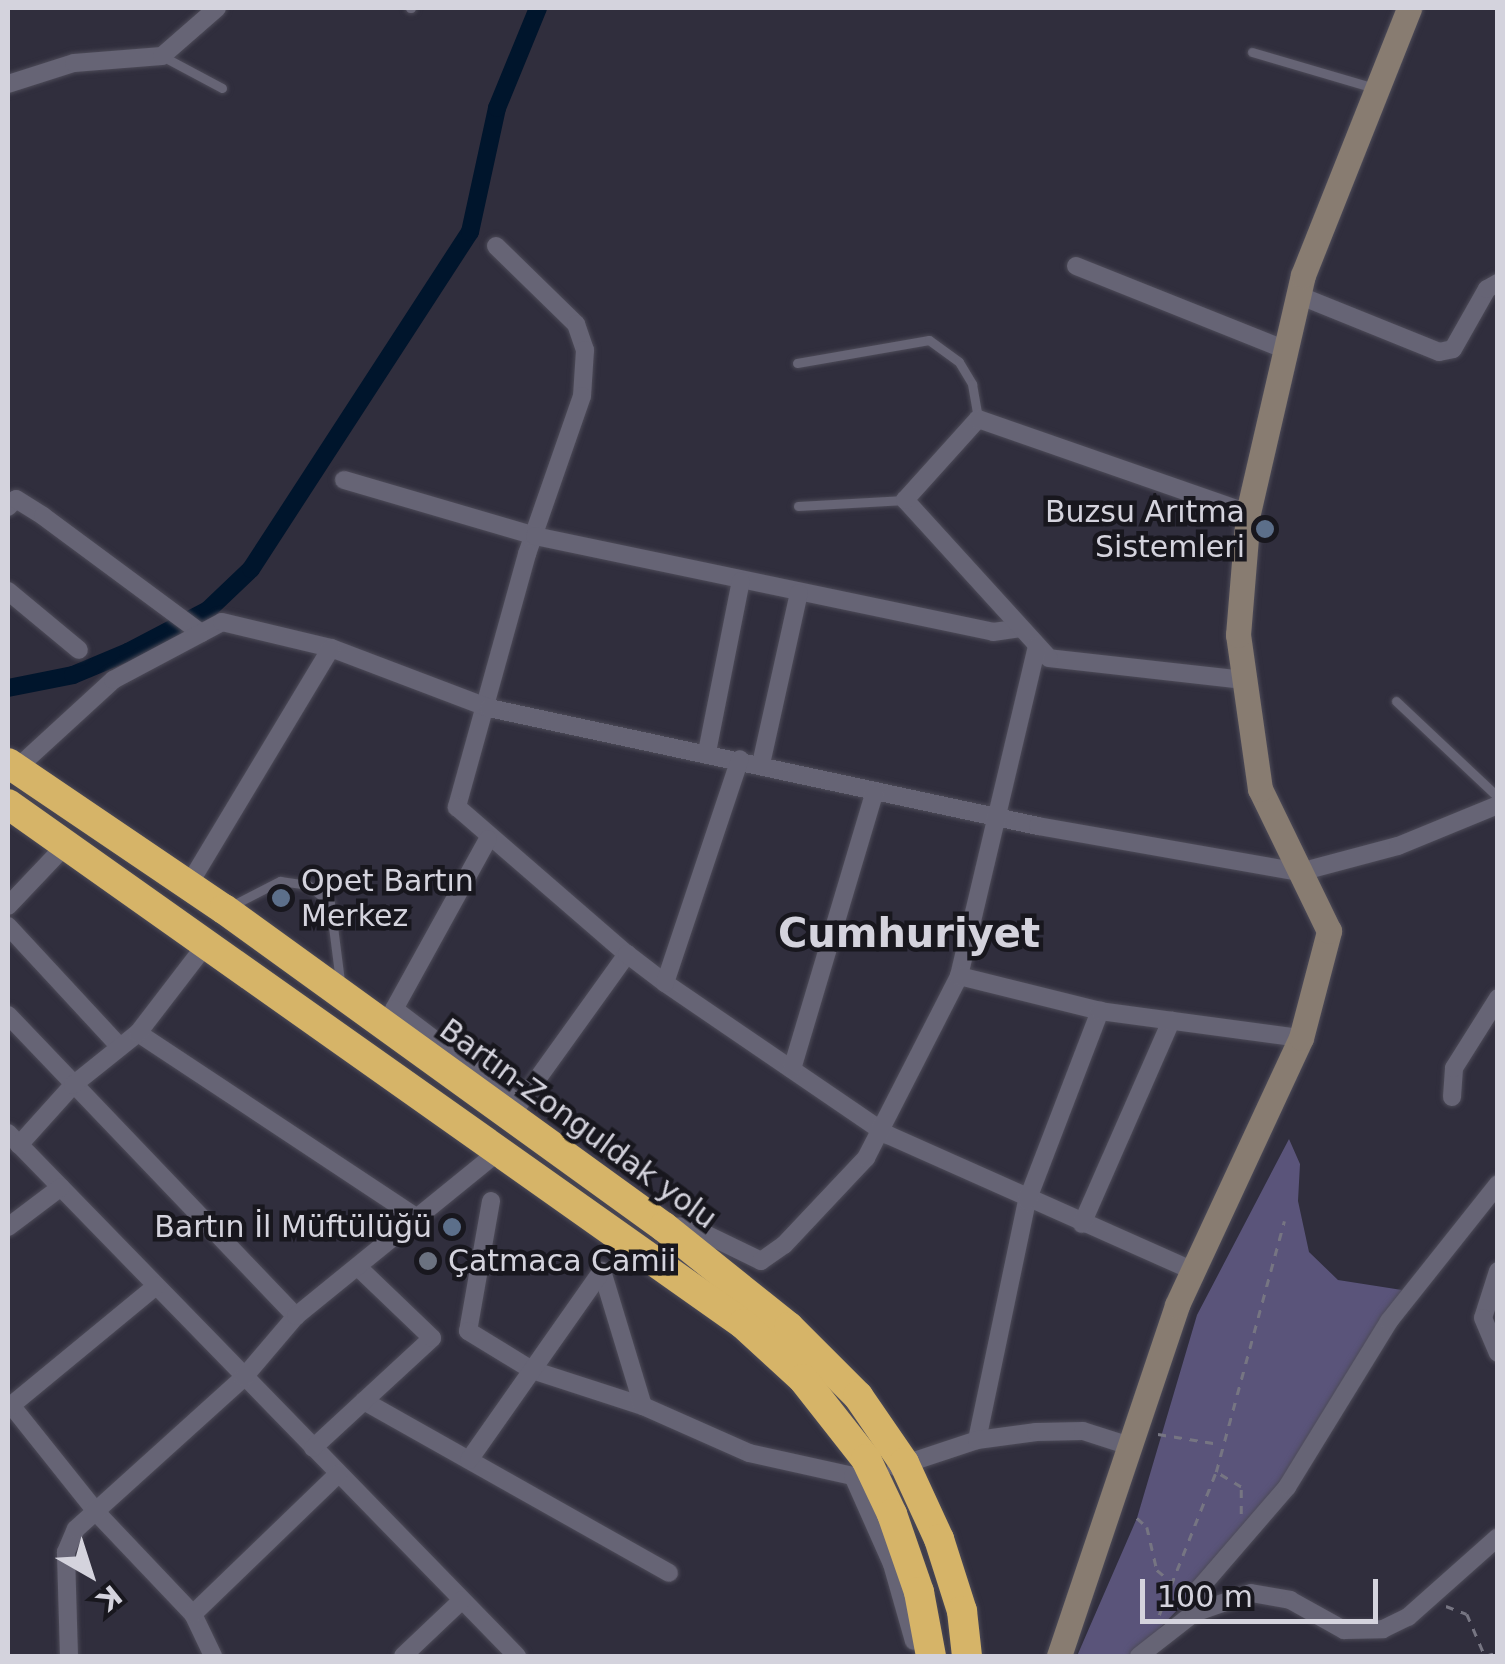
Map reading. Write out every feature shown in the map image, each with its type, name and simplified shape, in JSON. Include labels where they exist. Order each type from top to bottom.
[{"type":"highway","name":"Bartın-Zonguldak yolu","points":[[12,766],[224,909],[344,998],[514,1111],[789,1326],[858,1396],[904,1463],[940,1539],[962,1611],[967,1656]]},
{"type":"highway","points":[[8,804],[204,947],[742,1324],[804,1378],[874,1476],[919,1592],[931,1656]]},
{"type":"main road","points":[[1059,1656],[1193,1271],[1301,1038],[1329,931],[1260,789],[1238,636],[1248,513],[1298,295],[1409,8]]},
{"type":"street","points":[[8,84],[74,63],[162,56],[217,8]]},
{"type":"street","points":[[496,246],[576,324],[584,350],[582,396],[535,536],[490,708],[457,806],[488,839],[626,954],[882,1131],[1027,1200],[1193,1271]]},
{"type":"street","points":[[1076,266],[1284,348]]},
{"type":"street","points":[[1298,295],[1439,352],[1453,349],[1487,290],[1498,283]]},
{"type":"street","points":[[1244,680],[1049,658],[905,500],[978,419],[1248,513]]},
{"type":"street","points":[[344,480],[535,536],[993,632],[1021,628]]},
{"type":"street","points":[[10,499],[201,633]]},
{"type":"street","points":[[707,752],[741,581]]},
{"type":"street","points":[[8,591],[79,650]]},
{"type":"street","points":[[761,764],[799,593]]},
{"type":"street","points":[[12,766],[113,680],[222,622],[331,648],[490,708],[999,816],[1300,872],[1398,846],[1498,801]]},
{"type":"street","points":[[664,1227],[689,1226],[761,1262],[866,1158],[959,976],[1037,646]]},
{"type":"street","points":[[194,876],[331,648]]},
{"type":"street","points":[[665,983],[740,759]]},
{"type":"street","points":[[792,1069],[876,790]]},
{"type":"street","points":[[488,839],[394,1009],[514,1111],[626,954]]},
{"type":"street","points":[[8,906],[65,846]]},
{"type":"street","points":[[8,926],[119,1046]]},
{"type":"street","points":[[204,947],[138,1033],[13,1139],[517,1656]]},
{"type":"street","points":[[959,976],[1100,1011],[1301,1038]]},
{"type":"street","points":[[1452,1096],[1454,1068],[1498,998]]},
{"type":"street","points":[[978,1440],[1027,1200],[1100,1011]]},
{"type":"street","points":[[8,1014],[296,1316]]},
{"type":"street","points":[[1082,1224],[1171,1020]]},
{"type":"street","points":[[138,1033],[417,1218]]},
{"type":"street","points":[[69,1656],[66,1552],[76,1529],[98,1514],[244,1377],[296,1316],[498,1150]]},
{"type":"street","points":[[1194,1614],[1199,1589],[1288,1487],[1389,1321],[1498,1184]]},
{"type":"street","points":[[8,1228],[61,1187]]},
{"type":"street","points":[[491,1201],[468,1330],[532,1370],[643,1406],[749,1453],[853,1476],[892,1564],[918,1656]]},
{"type":"street","points":[[313,1448],[432,1338],[358,1267]]},
{"type":"street","points":[[469,1460],[602,1271],[643,1406]]},
{"type":"street","points":[[1498,1271],[1483,1318],[1498,1354]]},
{"type":"street","points":[[156,1286],[9,1406],[98,1514],[193,1614],[213,1656]]},
{"type":"street","points":[[364,1401],[669,1574]]},
{"type":"street","points":[[874,1476],[978,1440],[1083,1431],[1136,1438]]},
{"type":"street","points":[[193,1614],[338,1474]]},
{"type":"street","points":[[1139,1656],[1194,1614],[1236,1595],[1264,1593],[1290,1600],[1332,1627],[1370,1632],[1408,1617],[1498,1537]]},
{"type":"street","points":[[403,1656],[462,1600]]},
{"type":"lane","points":[[1252,52],[1377,88]]},
{"type":"lane","points":[[162,56],[222,88]]},
{"type":"lane","points":[[798,364],[929,340],[958,362],[972,384],[978,419]]},
{"type":"lane","points":[[798,506],[905,500]]},
{"type":"lane","points":[[1396,702],[1498,801]]},
{"type":"lane","points":[[224,909],[280,881],[308,885],[330,903],[344,998]]},
{"type":"path","points":[[1160,1616],[1216,1472],[1220,1444],[1249,1362],[1284,1221]]},
{"type":"path","points":[[1136,1438],[1220,1444]]},
{"type":"path","points":[[1216,1472],[1240,1488],[1245,1520]]},
{"type":"path","points":[[1137,1518],[1157,1552],[1157,1570],[1172,1582]]},
{"type":"path","points":[[1437,1592],[1448,1610],[1468,1614],[1485,1656],[1498,1652]]},
{"type":"shaded area","points":[[1289,1139],[1300,1164],[1298,1201],[1309,1252],[1338,1280],[1402,1290],[1284,1481],[1194,1592],[1134,1656],[1077,1656],[1137,1518],[1197,1315]]},
{"type":"waterway","points":[[8,688],[73,675],[128,652],[208,610],[251,569],[470,232],[497,108],[538,8]]},
{"type":"place","name":"Buzsu Arıtma Sistemleri","points":[[1265,529]]},
{"type":"place","name":"Opet Bartın Merkez","points":[[281,898]]},
{"type":"place","name":"Bartın İl Müftülüğü","points":[[452,1227]]},
{"type":"place","name":"Çatmaca Camii","points":[[428,1261]]},
{"type":"district","name":"Cumhuriyet","points":[[909,933]]}]
